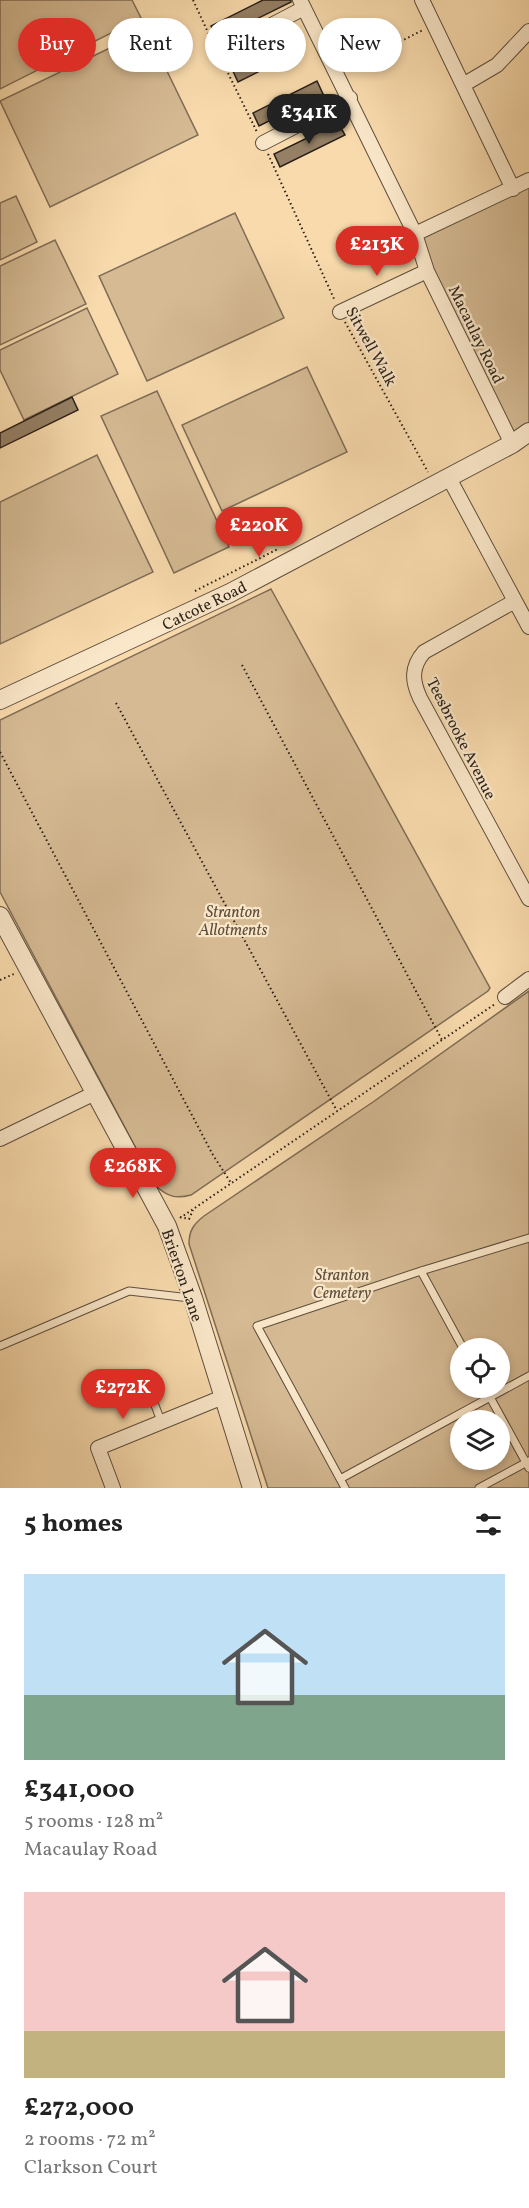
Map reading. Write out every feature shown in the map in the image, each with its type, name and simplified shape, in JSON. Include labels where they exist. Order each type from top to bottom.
[{"type":"street","points":[[422,0],[513,189]]},
{"type":"street","name":"Macaulay Road","points":[[278,18],[302,4],[338,73],[415,234],[427,271],[512,444]]},
{"type":"street","points":[[463,85],[497,65],[529,31]]},
{"type":"street","points":[[262,142],[350,98]]},
{"type":"street","points":[[415,234],[529,180]]},
{"type":"street","points":[[340,312],[427,271]]},
{"type":"street","name":"Catcote Road","points":[[0,700],[230,593],[512,444],[529,432]]},
{"type":"street","points":[[448,478],[529,627]]},
{"type":"street","name":"Teesbrooke Avenue","points":[[515,601],[424,652],[417,660],[413,671],[420,698],[529,899]]},
{"type":"street","name":"Brierton Lane","points":[[0,916],[95,1093],[174,1222],[193,1298],[252,1488]]},
{"type":"street","points":[[502,999],[526,985]]},
{"type":"street","points":[[0,1139],[95,1093]]},
{"type":"street","points":[[113,1488],[98,1448],[223,1397]]},
{"type":"lane","points":[[345,1488],[257,1326],[421,1271],[529,1238]]},
{"type":"lane","points":[[421,1271],[458,1338]]},
{"type":"lane","points":[[0,1346],[129,1291],[193,1298]]},
{"type":"lane","points":[[510,1386],[529,1376]]},
{"type":"lane","points":[[152,1395],[161,1421]]},
{"type":"lane","points":[[340,1479],[488,1398]]},
{"type":"lane","points":[[479,1488],[528,1464],[491,1398]]},
{"type":"path","name":"Sitwell Walk","points":[[193,0],[205,25]]},
{"type":"path","points":[[338,73],[434,25]]},
{"type":"path","name":"Sitwell Walk","points":[[227,72],[340,312],[428,473]]},
{"type":"path","points":[[193,592],[285,546]]},
{"type":"path","points":[[242,664],[442,1040]]},
{"type":"path","points":[[116,703],[337,1111]]},
{"type":"path","points":[[0,752],[213,1155],[231,1183]]},
{"type":"path","points":[[174,1222],[502,999]]},
{"type":"path","points":[[174,1222],[189,1219],[194,1208]]},
{"type":"green space","points":[[0,0],[132,0],[141,18],[108,18],[108,35],[96,41],[96,18],[18,18],[18,72],[34,72],[0,89]]},
{"type":"green space","points":[[108,49],[108,72],[167,72],[198,135],[50,207],[0,101],[60,72],[96,72],[96,55]]},
{"type":"green space","points":[[529,178],[529,432],[512,444],[415,234]]},
{"type":"green space","points":[[16,196],[37,242],[0,260],[0,203]]},
{"type":"green space","points":[[235,213],[284,318],[147,381],[99,276]]},
{"type":"green space","points":[[55,240],[86,304],[0,345],[0,266]]},
{"type":"green space","points":[[87,308],[118,374],[24,420],[0,370],[0,350]]},
{"type":"green space","points":[[307,367],[347,452],[222,511],[182,425]]},
{"type":"green space","points":[[157,391],[229,547],[174,573],[101,416]]},
{"type":"green space","points":[[97,455],[153,572],[0,644],[0,502]]},
{"type":"green space","name":"Stranton Allotments","points":[[271,589],[490,988],[191,1195],[176,1197],[164,1193],[156,1186],[0,892],[0,720]]},
{"type":"green space","name":"Stranton Cemetery","points":[[529,991],[529,1488],[268,1488],[189,1244],[191,1231],[204,1216],[373,1102]]},
{"type":"building","points":[[263,0],[291,0],[259,18],[227,18]]},
{"type":"building","points":[[233,72],[258,72],[238,82]]},
{"type":"building","points":[[317,81],[323,94],[259,126],[253,113]]},
{"type":"building","points":[[338,123],[345,135],[280,167],[274,154]]},
{"type":"building","points":[[72,397],[78,410],[0,448],[0,433]]}]
